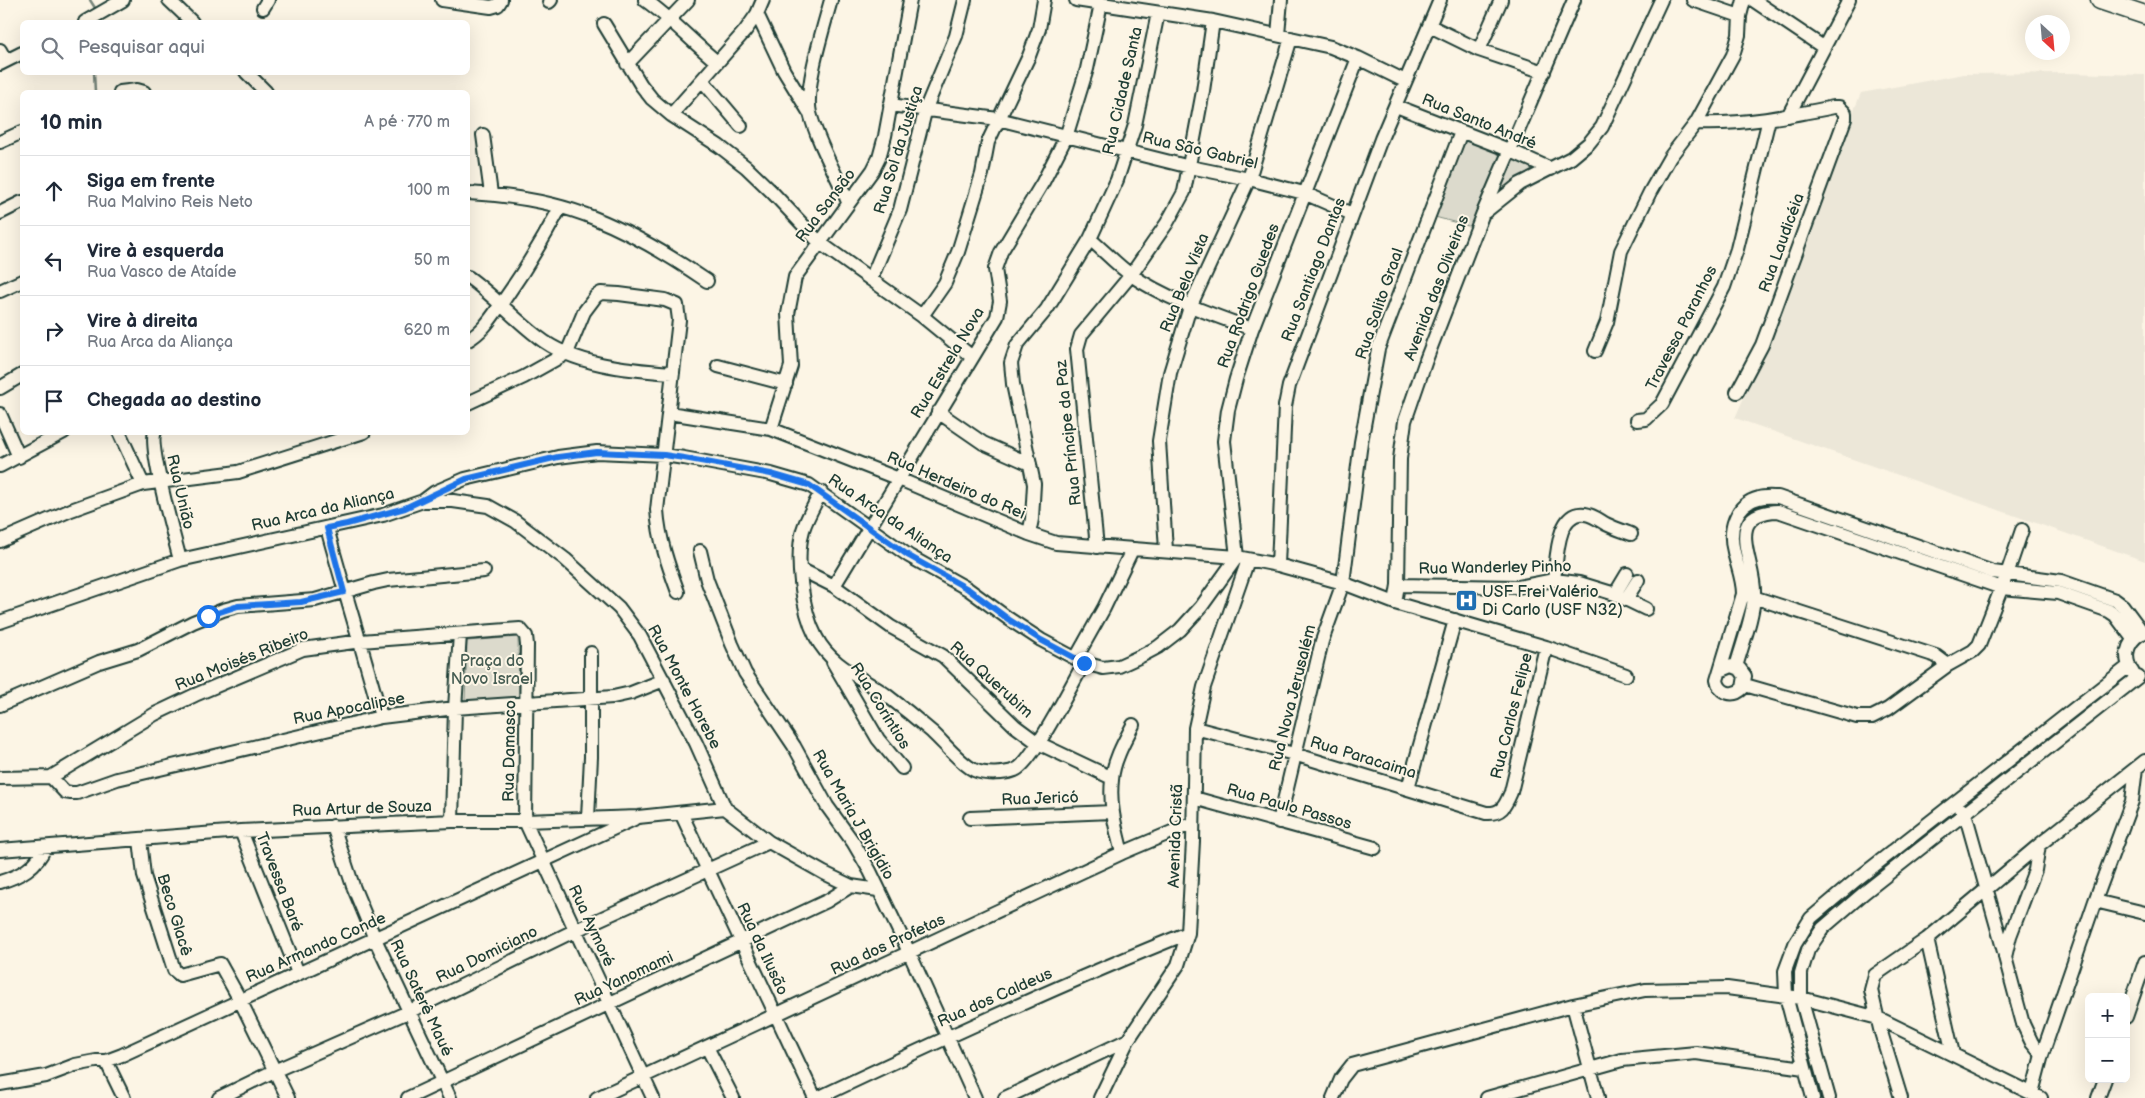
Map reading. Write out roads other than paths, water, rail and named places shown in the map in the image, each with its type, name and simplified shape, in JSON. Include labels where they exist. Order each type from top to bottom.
[{"type":"highway","points":[[2100,0],[2145,15]]},
{"type":"street","points":[[88,20],[123,0]]},
{"type":"street","points":[[169,0],[190,20]]},
{"type":"street","points":[[442,0],[491,7],[498,5],[501,0]]},
{"type":"street","points":[[645,0],[717,62]]},
{"type":"street","points":[[627,64],[688,0]]},
{"type":"street","points":[[671,115],[745,31],[757,14],[763,0]]},
{"type":"street","points":[[810,112],[810,88],[815,58],[831,0]]},
{"type":"street","name":"Rua Sansão","points":[[771,428],[792,366],[788,314],[795,277],[848,202],[863,185],[879,158],[910,0]]},
{"type":"street","name":"Rua Sol da Justiça","points":[[870,279],[900,210],[926,108],[956,36],[965,0]]},
{"type":"street","points":[[922,316],[945,282],[958,252],[982,174],[988,142],[1029,56],[1039,29],[1044,0]]},
{"type":"street","points":[[1076,0],[1213,21],[1331,47],[1405,81]]},
{"type":"street","name":"Rua Bela Vista","points":[[1166,550],[1160,432],[1170,373],[1190,307],[1249,179],[1284,36],[1282,0]]},
{"type":"street","name":"Rua Santiago Dantas","points":[[1278,565],[1285,406],[1288,386],[1352,214],[1439,0]]},
{"type":"street","points":[[1479,50],[1501,0]]},
{"type":"street","name":"Avenida das Oliveiras","points":[[1395,603],[1398,585],[1400,459],[1405,420],[1426,360],[1483,213],[1574,0]]},
{"type":"street","points":[[1483,213],[1520,184],[1571,158],[1589,143],[1602,127],[1661,0]]},
{"type":"street","points":[[1693,0],[1740,16]]},
{"type":"street","points":[[1594,351],[1607,322],[1622,251],[1631,229],[1670,157],[1696,123],[1733,55],[1739,35],[1740,16],[1744,0]]},
{"type":"street","points":[[1753,0],[1823,47]]},
{"type":"street","points":[[1696,123],[1717,124],[1788,116],[1849,0]]},
{"type":"street","name":"Rua Estrela Nova","points":[[834,586],[997,317],[1000,301],[995,269],[1001,252],[1066,137],[1087,69],[1101,4]]},
{"type":"street","name":"Rua Cidade Santa","points":[[1029,534],[1034,502],[1034,484],[1013,384],[1011,363],[1017,345],[1047,309],[1090,239],[1127,151],[1135,125],[1158,13]]},
{"type":"street","points":[[757,14],[784,71],[810,112],[848,202]]},
{"type":"street","name":"Rua Príncipe da Paz","points":[[1097,547],[1077,348],[1082,335],[1131,275],[1172,215],[1184,192],[1190,168],[1213,21]]},
{"type":"street","points":[[604,24],[627,64],[652,99],[671,115],[719,146],[746,167],[820,243],[922,316],[972,358]]},
{"type":"street","points":[[1430,26],[1479,50],[1544,72]]},
{"type":"street","points":[[2,58],[20,54]]},
{"type":"street","name":"Rua Rodrigo Guedes","points":[[1243,558],[1224,441],[1228,410],[1252,329],[1358,58]]},
{"type":"street","points":[[249,75],[264,90]]},
{"type":"street","points":[[702,80],[741,126]]},
{"type":"street","name":"Rua São Gabriel","points":[[890,105],[998,118],[1190,168],[1249,179],[1304,193],[1352,214]]},
{"type":"street","name":"Rua Santo André","points":[[1396,106],[1509,150],[1551,169]]},
{"type":"street","name":"Rua Laudicéia","points":[[1737,392],[1765,336],[1844,119],[1842,109],[1834,107],[1788,116]]},
{"type":"street","name":"Travessa Paranhos","points":[[1637,420],[1646,419],[1658,410],[1662,404],[1724,287],[1737,249],[1768,119]]},
{"type":"street","name":"Rua Salito Graal","points":[[1343,583],[1361,442],[1378,349],[1461,132]]},
{"type":"street","points":[[0,142],[20,133]]},
{"type":"street","points":[[483,135],[491,194]]},
{"type":"street","points":[[470,193],[491,194],[560,208],[594,218],[671,258],[707,281]]},
{"type":"street","points":[[0,214],[20,203]]},
{"type":"street","points":[[470,338],[480,331],[530,265],[560,208]]},
{"type":"street","points":[[1090,239],[1131,275],[1190,307],[1252,329]]},
{"type":"street","points":[[470,279],[502,304],[537,336],[548,344],[567,353],[623,368],[673,373]]},
{"type":"street","points":[[0,291],[20,281]]},
{"type":"street","points":[[470,402],[524,377],[567,353],[584,312],[596,296],[609,293],[665,300],[677,305],[679,312],[657,510],[658,528],[678,592]]},
{"type":"street","points":[[718,366],[786,384]]},
{"type":"street","points":[[0,388],[20,376]]},
{"type":"street","points":[[938,412],[983,443],[1030,464]]},
{"type":"street","name":"Rua Herdeiro do Rei","points":[[669,413],[771,428],[1029,534],[1056,543],[1132,550],[1166,550],[1243,558],[1278,565],[1343,583],[1395,603],[1546,647],[1626,675]]},
{"type":"street","points":[[0,414],[19,457]]},
{"type":"street","points":[[0,466],[59,435]]},
{"type":"street","points":[[120,435],[143,484]]},
{"type":"street","name":"Rua União","points":[[154,435],[153,445],[180,560]]},
{"type":"street","points":[[0,541],[71,510],[143,484],[238,472],[355,435]]},
{"type":"street","name":"Rua Arca da Aliança","points":[[0,622],[180,560],[383,515],[423,501],[435,492],[466,479],[558,457],[597,452],[664,455],[771,474],[802,482],[821,492],[909,556],[968,589],[1033,635],[1080,660],[1103,668],[1119,666],[1158,647],[1180,630],[1243,558]]},
{"type":"street","points":[[821,492],[804,529],[800,546],[800,569],[810,625],[819,643],[832,659],[885,694],[922,723],[974,770],[1000,773],[1017,770],[1028,760],[1080,660],[1132,550]]},
{"type":"street","points":[[1948,665],[1936,656],[1749,596],[1743,586],[1733,549],[1732,532],[1735,517],[1744,504],[1759,497],[1778,497],[1993,572],[2061,581],[2115,600],[2123,606],[2140,635]]},
{"type":"street","name":"Rua Monte Horebe","points":[[423,501],[453,501],[488,506],[515,520],[565,560],[625,615],[640,636],[696,743],[725,808],[769,842],[851,886],[878,890]]},
{"type":"street","points":[[1720,671],[1728,667],[1736,667],[1745,676],[1745,685],[1739,692],[1727,693],[1718,684],[1720,671],[1755,584],[1745,547],[1747,525],[1753,517],[1763,512],[1778,511],[2002,588],[2058,593],[2109,611],[2140,635]]},
{"type":"street","points":[[1554,580],[1560,538],[1565,524],[1572,516],[1585,514],[1631,534]]},
{"type":"street","points":[[327,528],[344,592],[361,641],[381,717]]},
{"type":"street","points":[[1745,685],[1857,717],[1872,717],[1888,709],[1979,645],[2002,588],[2022,530]]},
{"type":"street","name":"Rua Maria J Brigídio","points":[[700,551],[707,580],[745,673],[794,746],[827,806],[853,842],[870,871],[910,952],[975,1098]]},
{"type":"street","name":"Avenida Cristã","points":[[1100,1098],[1128,1040],[1178,965],[1188,933],[1195,728],[1204,687],[1243,558]]},
{"type":"street","name":"Rua Querubim","points":[[800,569],[834,586],[891,627],[943,656],[1015,726],[1038,743],[1112,778]]},
{"type":"street","points":[[0,705],[100,662],[152,644],[193,622],[223,610],[316,600],[388,580],[484,571]]},
{"type":"street","points":[[1621,597],[1632,577]]},
{"type":"street","name":"Rua Wanderley Pinho","points":[[1398,585],[1518,587],[1554,580],[1579,582],[1621,597],[1646,609]]},
{"type":"street","name":"Rua Nova Jerusalém","points":[[1279,822],[1322,641],[1343,583]]},
{"type":"street","points":[[1736,667],[1749,596]]},
{"type":"street","points":[[1408,788],[1455,620]]},
{"type":"street","name":"Rua Damasco","points":[[515,630],[520,629],[526,636],[525,821]]},
{"type":"street","name":"Rua Moisés Ribeiro","points":[[51,777],[133,726],[195,695],[302,649],[361,641],[515,630]]},
{"type":"street","points":[[452,822],[455,708],[460,634]]},
{"type":"street","points":[[1829,1098],[1802,998],[1801,973],[1808,950],[1822,928],[1965,813],[2141,679],[2129,666],[2127,655],[2140,635]]},
{"type":"street","name":"Rua Carlos Felipe","points":[[1511,792],[1546,647]]},
{"type":"street","points":[[588,818],[591,757],[591,653]]},
{"type":"street","name":"Rua Coríntios","points":[[832,659],[870,726],[889,755],[902,768]]},
{"type":"street","points":[[1813,1098],[1786,996],[1785,971],[1794,944],[1811,918],[1856,880],[2129,666]]},
{"type":"street","name":"Rua Apocalipse","points":[[51,777],[65,792],[77,793],[117,779],[381,717],[455,708],[590,699],[631,693],[664,680]]},
{"type":"street","points":[[1122,853],[1112,812],[1112,778],[1122,746],[1133,725]]},
{"type":"street","name":"Rua Paracaima","points":[[1195,728],[1294,754],[1486,812],[1495,813],[1502,810],[1511,792]]},
{"type":"street","points":[[1901,1098],[1871,990],[1875,975],[1927,939],[2039,845],[2140,764]]},
{"type":"street","points":[[1333,1098],[1341,1079],[1352,1065],[1573,1004],[1645,990],[1727,988],[1802,998],[1878,1018],[2036,1095],[2042,1056],[2132,800],[2140,764]]},
{"type":"street","points":[[0,778],[51,777]]},
{"type":"street","name":"Rua Paulo Passos","points":[[1194,798],[1375,848]]},
{"type":"street","points":[[1956,802],[1965,813],[2023,1024],[2032,1043],[2042,1056]]},
{"type":"street","name":"Rua Artur de Souza","points":[[0,850],[242,831],[333,826],[638,817],[725,808]]},
{"type":"street","name":"Rua Jericó","points":[[970,818],[1112,812]]},
{"type":"street","name":"Rua da Ilusão","points":[[681,814],[775,1015],[817,1098]]},
{"type":"street","name":"Rua Armando Conde","points":[[0,1084],[46,1076],[85,1063],[106,1061],[638,817]]},
{"type":"street","name":"Rua Aymoré","points":[[525,821],[653,1098]]},
{"type":"street","name":"Rua dos Profetas","points":[[597,1098],[1122,853],[1193,823]]},
{"type":"street","name":"Rua Saterê Maué","points":[[333,826],[353,886],[375,939],[450,1098]]},
{"type":"street","name":"Travessa Baré","points":[[242,831],[298,973]]},
{"type":"street","name":"Beco Glacê","points":[[140,839],[144,876],[174,970],[180,975],[219,964],[240,1000]]},
{"type":"street","name":"Rua Domiciano","points":[[219,1098],[274,1070],[408,1012],[576,930],[769,842]]},
{"type":"street","points":[[2005,957],[2010,936],[2035,870],[2039,845]]},
{"type":"street","points":[[0,882],[18,876],[32,867],[45,847]]},
{"type":"street","points":[[1856,880],[1866,892]]},
{"type":"street","name":"Rua Yanomami","points":[[408,1098],[827,901],[851,886]]},
{"type":"street","points":[[2095,901],[2145,913]]},
{"type":"street","name":"Rua dos Caldeus","points":[[817,1098],[1113,963],[1188,933]]},
{"type":"street","points":[[1927,939],[1953,1054]]},
{"type":"street","points":[[2130,1005],[2145,962]]},
{"type":"street","points":[[240,1000],[288,1098]]},
{"type":"street","points":[[1573,1004],[1598,1098]]},
{"type":"street","points":[[1005,1098],[1128,1040]]},
{"type":"street","points":[[707,1047],[733,1098]]},
{"type":"street","points":[[1487,1098],[1622,1060],[1696,1053],[1804,1068]]},
{"type":"street","points":[[106,1061],[124,1098]]},
{"type":"street","points":[[2098,1098],[2104,1083]]},
{"type":"waterway","points":[[90,0],[97,11]]},
{"type":"waterway","points":[[94,75],[95,90]]},
{"type":"place","name":"USF Frei Valério Di Carlo (USF N32)","points":[[1466,601]]},
{"type":"park label","name":"Praça do Novo Israel","points":[[492,670]]}]
